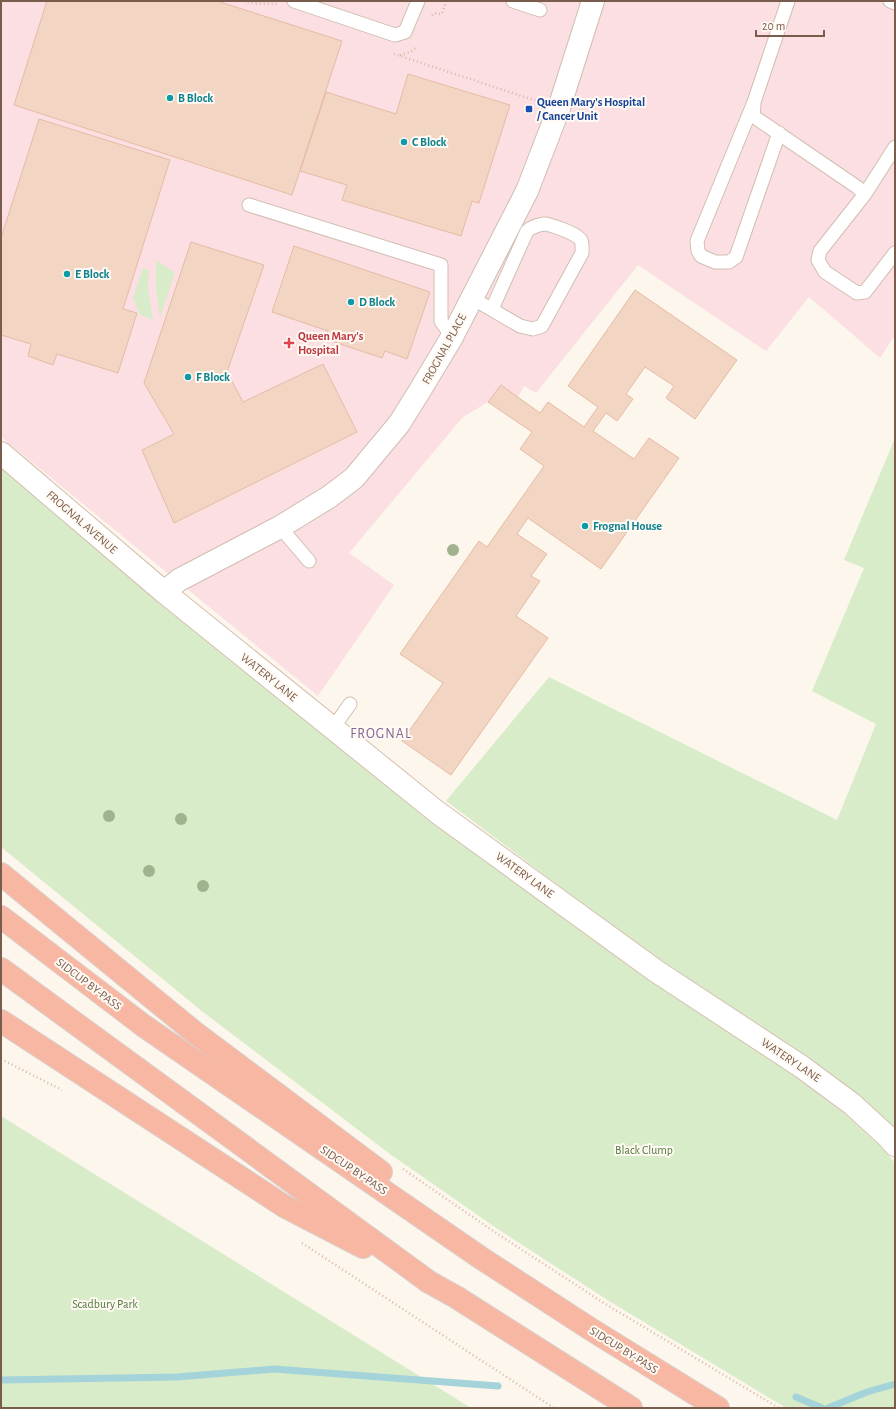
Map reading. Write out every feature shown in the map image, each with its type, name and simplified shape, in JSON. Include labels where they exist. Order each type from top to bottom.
[{"type":"highway","points":[[1,874],[194,1032],[391,1179],[481,1258]]},
{"type":"highway","name":"SIDCUP BY-PASS","points":[[1,917],[144,1026],[481,1258],[718,1408]]},
{"type":"highway","points":[[1,969],[429,1282]]},
{"type":"highway","points":[[1,1021],[284,1206],[456,1297],[631,1408]]},
{"type":"street","name":"FROGNAL PLACE","points":[[164,592],[179,580],[280,527],[329,497],[354,478],[399,424],[420,392],[452,337],[527,191],[559,108],[593,1]]},
{"type":"street","name":"FROGNAL AVENUE","points":[[1,453],[164,592]]},
{"type":"street","name":"WATERY LANE","points":[[164,592],[438,812],[656,971],[802,1066],[852,1104],[895,1145]]},
{"type":"lane","points":[[294,1],[395,34],[405,32],[418,1]]},
{"type":"lane","points":[[513,1],[540,10]]},
{"type":"lane","points":[[779,134],[736,257],[729,262],[715,262],[701,256],[698,251],[697,241],[754,102],[788,1]]},
{"type":"lane","points":[[890,1],[895,3]]},
{"type":"lane","points":[[754,102],[753,116],[865,194]]},
{"type":"lane","points":[[895,147],[865,194],[820,251],[818,260],[825,272],[857,293],[865,292],[895,253]]},
{"type":"lane","points":[[248,205],[441,265],[441,321],[452,337]]},
{"type":"lane","points":[[472,298],[520,326],[532,329],[542,326],[582,252],[582,243],[579,238],[565,230],[545,224],[533,226],[527,231],[492,309]]},
{"type":"lane","points":[[280,527],[310,561]]},
{"type":"lane","points":[[333,728],[350,704]]},
{"type":"path","points":[[509,92],[544,104]]},
{"type":"shaded area","name":"Queen Mary's Hospital","points":[[1,1],[895,1],[895,335],[880,358],[809,297],[766,351],[638,265],[536,393],[524,386],[518,397],[501,385],[488,402],[463,417],[349,553],[394,585],[318,696],[1,437]]},
{"type":"green space","points":[[156,260],[175,273],[160,317],[156,289]]},
{"type":"green space","points":[[143,268],[149,270],[148,289],[153,320],[139,314],[133,297]]},
{"type":"green space","points":[[895,438],[895,1133],[662,963],[446,801],[549,677],[837,820],[876,724],[812,691],[864,568],[844,560]]},
{"type":"green space","name":"Black Clump","points":[[1,453],[648,978],[793,1075],[844,1113],[885,1151],[895,1163],[895,1408],[786,1408],[609,1301],[499,1230],[390,1154],[203,1012],[1,847]]},
{"type":"green space","name":"Scadbury Park","points":[[1,1116],[471,1408],[1,1408]]},
{"type":"building","name":"B Block","points":[[47,1],[217,1],[342,41],[292,195],[14,105]]},
{"type":"building","name":"C Block","points":[[408,74],[510,105],[479,203],[472,201],[461,236],[342,200],[347,185],[300,171],[326,92],[396,114]]},
{"type":"building","name":"E Block","points":[[39,119],[170,160],[123,309],[137,313],[118,373],[57,354],[53,365],[28,356],[31,344],[1,335],[1,238]]},
{"type":"building","name":"F Block","points":[[191,242],[264,265],[227,372],[243,402],[323,364],[357,432],[174,523],[142,450],[174,434],[144,383]]},
{"type":"building","name":"D Block","points":[[294,246],[430,292],[407,359],[385,351],[382,358],[325,339],[328,331],[272,312]]},
{"type":"building","name":"Frognal House","points":[[635,290],[737,360],[695,419],[666,398],[674,386],[645,367],[626,394],[633,399],[617,421],[606,413],[593,431],[634,459],[649,438],[679,458],[601,569],[528,518],[517,534],[547,554],[531,576],[540,581],[516,616],[548,638],[451,775],[402,741],[443,683],[400,654],[479,541],[487,547],[544,466],[520,449],[532,432],[488,402],[501,385],[540,413],[548,402],[584,427],[598,407],[568,386]]},
{"type":"waterway","points":[[1,1380],[177,1377],[274,1369],[498,1386]]},
{"type":"waterway","points":[[828,1408],[867,1392],[895,1384]]},
{"type":"waterway","points":[[796,1397],[822,1408]]},
{"type":"place","name":"B Block","points":[[170,98]]},
{"type":"place","name":"Queen Mary's Hospital / Cancer Unit","points":[[529,109]]},
{"type":"place","name":"C Block","points":[[404,142]]},
{"type":"place","name":"E Block","points":[[67,274]]},
{"type":"place","name":"D Block","points":[[351,302]]},
{"type":"place","name":"Queen Mary's Hospital","points":[[289,343]]},
{"type":"place","name":"F Block","points":[[188,377]]},
{"type":"place","name":"Frognal House","points":[[585,526]]},
{"type":"district","name":"FROGNAL","points":[[381,733]]}]
